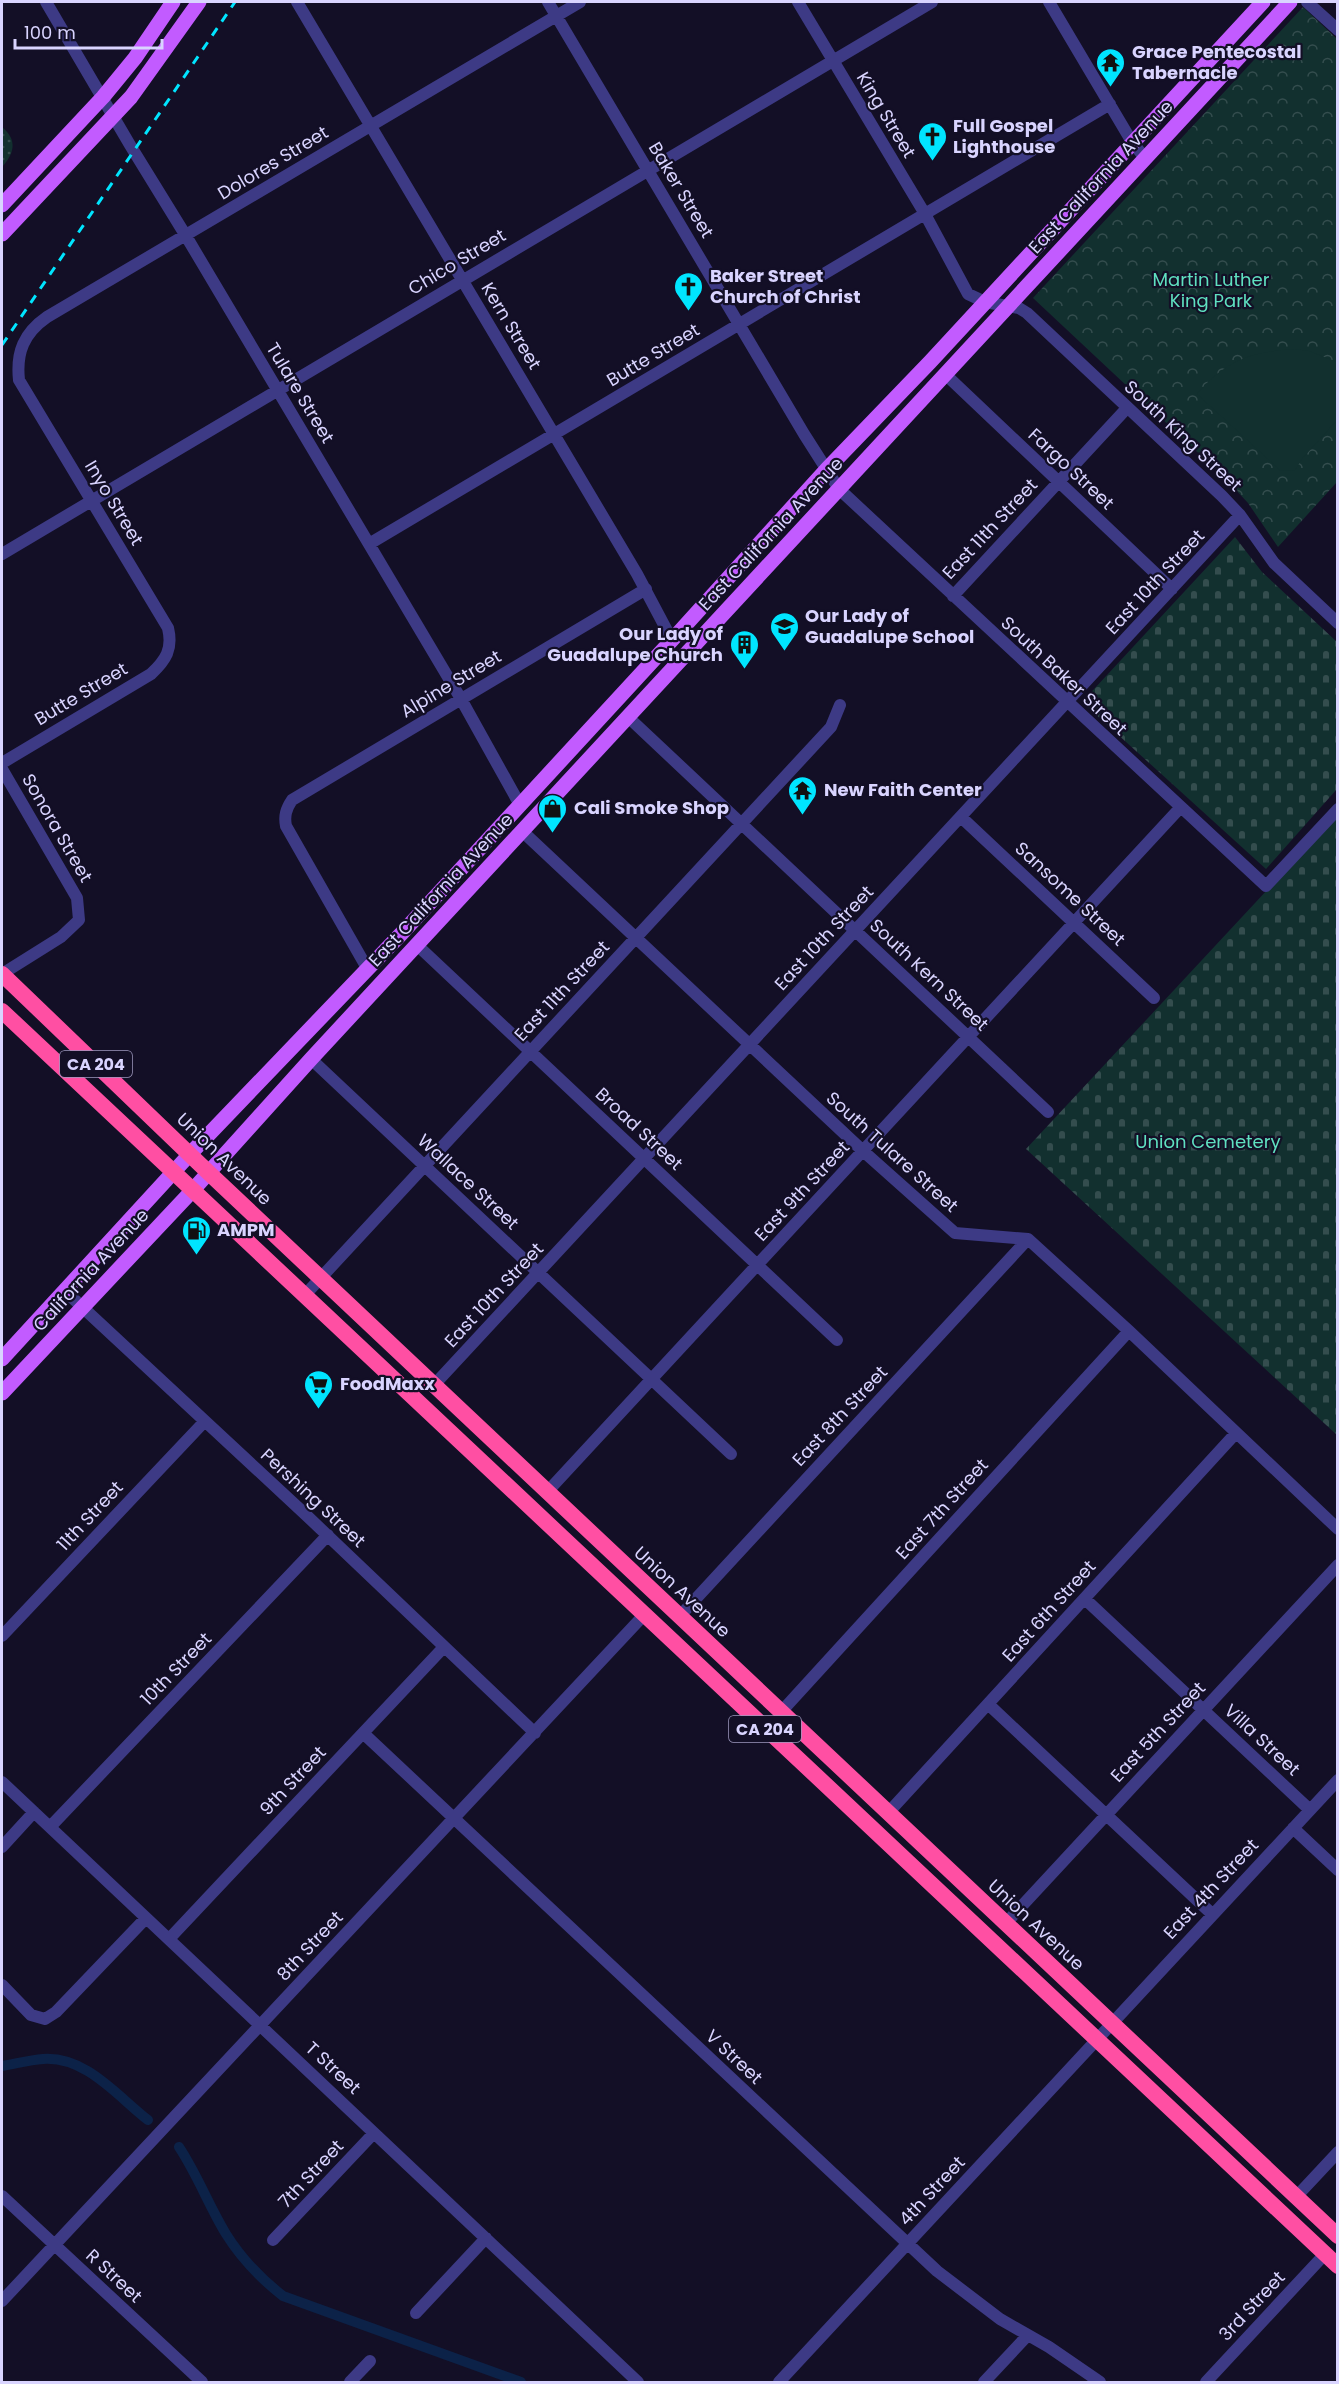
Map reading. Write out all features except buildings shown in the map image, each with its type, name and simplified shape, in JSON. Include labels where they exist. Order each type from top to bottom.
[{"type":"highway","name":"Union Avenue","points":[[2,974],[208,1173],[1338,2236]]},
{"type":"highway","name":"CA 204","points":[[2,1011],[1338,2266]]},
{"type":"highway","points":[[644,1615],[662,1617],[713,1664],[735,1669]]},
{"type":"main road","points":[[2,205],[103,97],[135,58],[173,2]]},
{"type":"main road","points":[[2,234],[114,116],[168,48],[199,2]]},
{"type":"main road","name":"East California Avenue","points":[[190,1154],[520,805],[826,470],[1263,2]]},
{"type":"main road","name":"East California Avenue","points":[[208,1173],[1290,2]]},
{"type":"main road","points":[[628,717],[626,708],[630,699],[660,654]]},
{"type":"main road","points":[[483,873],[520,818],[520,805]]},
{"type":"main road","points":[[417,945],[414,939],[415,934],[451,879]]},
{"type":"main road","points":[[336,1032],[339,1015],[372,976],[367,968]]},
{"type":"main road","name":"California Avenue","points":[[2,1359],[190,1154]]},
{"type":"main road","name":"California Avenue","points":[[2,1394],[208,1173]]},
{"type":"street","name":"Tulare Street","points":[[46,2],[461,699],[520,805]]},
{"type":"street","name":"Kern Street","points":[[297,2],[646,589],[672,640]]},
{"type":"street","name":"Baker Street","points":[[548,2],[839,489]]},
{"type":"street","name":"Dolores Street","points":[[19,380],[17,367],[20,349],[23,341],[38,323],[580,2]]},
{"type":"street","name":"King Street","points":[[798,2],[925,214],[968,294],[985,302]]},
{"type":"street","name":"Chico Street","points":[[2,554],[932,2]]},
{"type":"street","points":[[1049,2],[1132,142],[1145,158]]},
{"type":"street","points":[[1307,2],[1338,30]]},
{"type":"street","name":"Butte Street","points":[[369,544],[1110,104]]},
{"type":"street","name":"South King Street","points":[[985,302],[1019,308],[1027,313],[1222,496],[1240,515],[1274,562],[1338,623]]},
{"type":"street","name":"Fargo Street","points":[[945,375],[1173,589]]},
{"type":"street","name":"Inyo Street","points":[[19,380],[168,628],[170,648]]},
{"type":"street","name":"East 11th Street","points":[[953,596],[1127,408]]},
{"type":"street","name":"South Baker Street","points":[[839,489],[1266,886],[1338,809]]},
{"type":"street","name":"East 10th Street","points":[[434,1385],[1240,515]]},
{"type":"street","name":"Alpine Street","points":[[367,968],[291,836],[284,818],[292,800],[646,589]]},
{"type":"street","name":"Butte Street","points":[[2,763],[151,674],[167,657],[170,648]]},
{"type":"street","name":"East 11th Street","points":[[304,1296],[831,727],[840,705]]},
{"type":"street","name":"South Kern Street","points":[[628,717],[1048,1112]]},
{"type":"street","name":"Sonora Street","points":[[2,769],[77,898],[79,920],[62,937],[2,974]]},
{"type":"street","name":"East 9th Street","points":[[548,1491],[1180,808]]},
{"type":"street","name":"Sansome Street","points":[[961,817],[1154,998]]},
{"type":"street","name":"South Tulare Street","points":[[522,831],[863,1151],[955,1233],[1028,1239]]},
{"type":"street","name":"Broad Street","points":[[417,945],[837,1340]]},
{"type":"street","name":"Wallace Street","points":[[311,1059],[731,1454]]},
{"type":"street","points":[[1028,1239],[1129,1331],[1338,1529]]},
{"type":"street","name":"East 8th Street","points":[[679,1617],[1028,1239]]},
{"type":"street","name":"Pershing Street","points":[[65,1291],[328,1535],[535,1733]]},
{"type":"street","name":"East 7th Street","points":[[781,1712],[1129,1331]]},
{"type":"street","name":"11th Street","points":[[2,1636],[205,1420]]},
{"type":"street","name":"East 6th Street","points":[[888,1813],[1236,1433]]},
{"type":"street","name":"10th Street","points":[[50,1827],[328,1535]]},
{"type":"street","name":"East 5th Street","points":[[1005,1923],[1338,1565]]},
{"type":"street","name":"Villa Street","points":[[1085,1599],[1310,1810]]},
{"type":"street","name":"8th Street","points":[[2,2301],[644,1615]]},
{"type":"street","name":"9th Street","points":[[169,1939],[444,1647]]},
{"type":"street","points":[[988,1704],[1212,1914]]},
{"type":"street","name":"V Street","points":[[363,1733],[908,2244],[968,2296],[1100,2382]]},
{"type":"street","name":"East 4th Street","points":[[1112,2025],[1122,2011],[1338,1780]]},
{"type":"street","name":"T Street","points":[[2,1782],[638,2382]]},
{"type":"street","points":[[2,1847],[34,1812]]},
{"type":"street","points":[[1293,1828],[1338,1869]]},
{"type":"street","points":[[2,1985],[31,2014],[45,2019],[56,2012],[146,1918]]},
{"type":"street","name":"4th Street","points":[[778,2382],[1112,2025]]},
{"type":"street","name":"7th Street","points":[[273,2240],[374,2133]]},
{"type":"street","points":[[1296,2197],[1338,2152]]},
{"type":"street","name":"R Street","points":[[2,2196],[202,2382]]},
{"type":"street","points":[[416,2313],[486,2238]]},
{"type":"street","name":"3rd Street","points":[[1206,2382],[1324,2254]]},
{"type":"street","points":[[984,2382],[1028,2336]]},
{"type":"street","points":[[350,2382],[370,2361]]},
{"type":"green space","name":"Martin Luther King Park","points":[[1303,7],[1337,39],[1337,482],[1278,547],[1248,503],[1223,476],[1033,298]]},
{"type":"green space","points":[[2,127],[10,137],[12,147],[2,167]]},
{"type":"green space","points":[[1294,349],[1309,351],[1337,362],[1337,420],[1295,470],[1281,471],[1197,394],[1218,373],[1240,360],[1265,353]]},
{"type":"green space","points":[[1235,537],[1262,572],[1337,642],[1337,789],[1266,869],[1082,702]]},
{"type":"green space","name":"Union Cemetery","points":[[1337,815],[1337,1435],[1026,1149]]},
{"type":"waterway","points":[[2,2066],[43,2059],[73,2064],[100,2079],[148,2120]]},
{"type":"waterway","points":[[179,2147],[232,2243],[266,2282],[283,2296],[521,2382]]},
{"type":"railway","points":[[2,345],[235,2]]},
{"type":"place","name":"Grace Pentecostal Tabernacle","points":[[1111,88]]},
{"type":"place","name":"Full Gospel Lighthouse","points":[[932,162]]},
{"type":"place","name":"Baker Street Church of Christ","points":[[689,312]]},
{"type":"place","name":"Our Lady of Guadalupe School","points":[[784,652]]},
{"type":"place","name":"Our Lady of Guadalupe Church","points":[[744,670]]},
{"type":"place","name":"New Faith Center","points":[[803,816]]},
{"type":"place","name":"Cali Smoke Shop","points":[[553,834]]},
{"type":"place","name":"AMPM","points":[[196,1256]]},
{"type":"place","name":"FoodMaxx","points":[[319,1410]]}]
